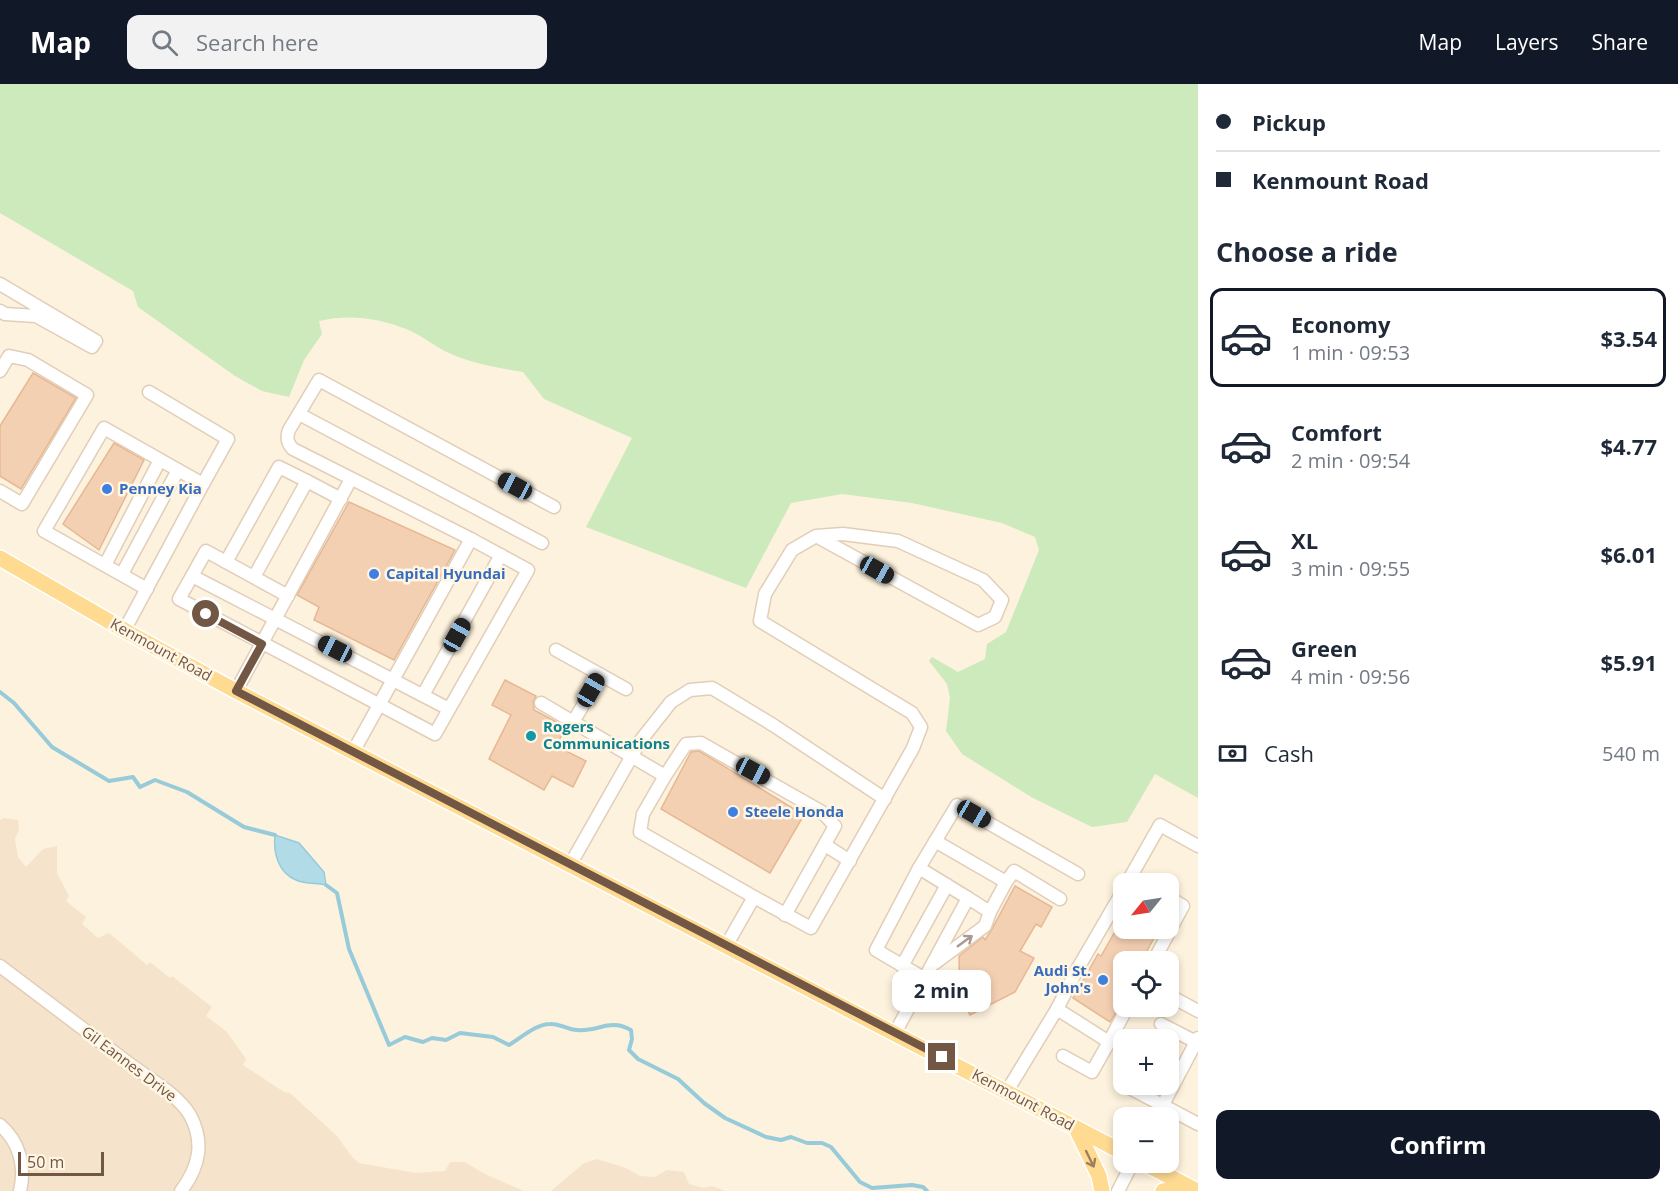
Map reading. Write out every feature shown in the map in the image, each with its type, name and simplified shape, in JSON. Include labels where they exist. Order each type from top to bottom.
[{"type":"main road","name":"Kenmount Road","points":[[0,558],[124,631],[236,691],[1113,1147]]},
{"type":"main road","points":[[1076,1128],[1099,1176],[1102,1191]]},
{"type":"main road","points":[[1163,1173],[1192,1188]]},
{"type":"main road","points":[[1163,1191],[1192,1188]]},
{"type":"street","points":[[0,284],[96,341],[92,347],[36,316],[4,314],[0,311]]},
{"type":"street","points":[[0,371],[4,355],[28,360],[87,395],[22,504],[0,491]]},
{"type":"street","points":[[288,596],[206,551],[179,600],[435,734],[528,570],[293,449],[288,444],[287,436],[319,380],[554,507]]},
{"type":"street","points":[[124,631],[228,439],[149,392]]},
{"type":"street","points":[[299,414],[542,543]]},
{"type":"street","points":[[147,589],[44,531],[104,428],[203,484]]},
{"type":"street","points":[[105,565],[160,460]]},
{"type":"street","points":[[226,562],[279,467],[340,499]]},
{"type":"street","points":[[122,574],[178,470]]},
{"type":"street","points":[[236,691],[351,479]]},
{"type":"street","points":[[254,577],[307,481]]},
{"type":"street","points":[[785,915],[836,826],[822,812],[701,743],[686,744],[643,814],[640,832],[785,915],[811,928],[914,748],[921,727],[912,713],[760,621],[765,594],[792,549],[816,536],[843,534],[898,541],[983,580],[1002,600],[995,617],[978,625],[816,536]]},
{"type":"street","points":[[353,752],[471,539]]},
{"type":"street","points":[[423,695],[501,555]]},
{"type":"street","points":[[192,576],[449,709]]},
{"type":"street","points":[[556,650],[626,689]]},
{"type":"street","points":[[573,722],[601,675]]},
{"type":"street","points":[[570,866],[641,740],[671,702],[690,690],[712,688],[773,725],[885,799]]},
{"type":"street","points":[[541,703],[665,776]]},
{"type":"street","points":[[925,979],[876,950],[919,868],[957,805],[1078,873]]},
{"type":"street","points":[[1133,873],[1160,825],[1198,846]]},
{"type":"street","points":[[935,841],[1006,882]]},
{"type":"street","points":[[825,845],[850,861]]},
{"type":"street","points":[[919,868],[990,912]]},
{"type":"street","points":[[932,965],[985,926],[990,912],[1014,871],[1060,899]]},
{"type":"street","points":[[902,966],[947,885]]},
{"type":"street","points":[[726,946],[754,897]]},
{"type":"street","points":[[895,1033],[968,898]]},
{"type":"street","points":[[1007,1091],[1057,1009],[1113,908]]},
{"type":"street","name":"Gil Eannes Drive","points":[[0,966],[186,1108],[195,1124],[199,1150],[192,1176],[181,1191]]},
{"type":"street","points":[[1179,1001],[1198,1011]]},
{"type":"street","points":[[1057,1009],[1109,1042]]},
{"type":"street","points":[[1063,1056],[1092,1072],[1122,1017]]},
{"type":"street","points":[[1161,1024],[1197,1040],[1179,1065]]},
{"type":"street","points":[[1138,1095],[1153,1107]]},
{"type":"street","points":[[1179,1118],[1198,1124]]},
{"type":"street","points":[[0,1125],[7,1131],[19,1153],[23,1178],[20,1191]]},
{"type":"street","points":[[1118,1191],[1127,1173]]},
{"type":"shaded area","points":[[3,818],[18,820],[19,830],[15,839],[18,857],[26,867],[43,849],[57,846],[57,873],[69,896],[66,901],[86,917],[82,924],[98,938],[109,933],[147,965],[150,962],[170,978],[172,976],[212,1007],[206,1016],[227,1032],[246,1059],[243,1065],[284,1092],[290,1093],[337,1136],[359,1163],[416,1173],[445,1171],[450,1162],[464,1162],[524,1191],[0,1191],[0,820]]},
{"type":"shaded area","points":[[597,1159],[626,1168],[640,1176],[655,1177],[667,1170],[684,1172],[689,1184],[703,1188],[712,1186],[725,1191],[551,1191],[584,1163]]},
{"type":"green space","points":[[0,84],[1198,84],[1198,798],[1155,774],[1127,822],[1092,827],[1033,798],[962,754],[946,731],[950,698],[947,684],[929,661],[932,657],[958,672],[985,659],[987,644],[1006,632],[1039,550],[1035,537],[1002,523],[912,503],[842,494],[791,503],[746,588],[586,527],[632,438],[544,399],[523,372],[460,357],[395,325],[363,318],[341,318],[319,321],[322,334],[304,360],[289,397],[262,391],[235,376],[138,307],[133,291],[0,213]]},
{"type":"water","points":[[275,835],[299,843],[324,872],[326,885],[307,883],[290,877],[278,861]]},
{"type":"building","points":[[33,373],[76,398],[21,489],[0,476],[0,426]]},
{"type":"building","name":"Penney Kia","points":[[114,443],[144,460],[99,550],[63,524]]},
{"type":"building","name":"Capital Hyundai","points":[[349,502],[455,550],[394,660],[314,620],[319,607],[297,595]]},
{"type":"building","name":"Rogers Communications","points":[[505,680],[536,696],[533,702],[534,710],[566,727],[556,746],[586,761],[573,787],[552,776],[544,790],[489,759],[511,715],[492,705]]},
{"type":"building","name":"Steele Honda","points":[[699,751],[804,815],[770,873],[661,809],[691,752]]},
{"type":"building","points":[[1015,886],[1052,907],[1041,927],[1036,924],[1020,951],[1034,958],[1015,992],[970,1015],[964,1004],[960,1010],[959,956],[983,937],[985,940]]},
{"type":"building","name":"Audi St. John's","points":[[1113,935],[1113,939],[1153,939],[1147,951],[1113,951],[1113,1017],[1110,1022],[1073,998],[1098,954],[1101,956]]},
{"type":"waterway","points":[[0,692],[14,703],[52,747],[109,781],[133,777],[140,787],[155,780],[187,792],[244,827],[275,835]]},
{"type":"waterway","points":[[326,885],[337,893],[349,949],[389,1045],[405,1037],[423,1042],[432,1038],[446,1040],[460,1033],[493,1037],[509,1045],[534,1029],[545,1025],[553,1024],[577,1030],[616,1025],[631,1030],[632,1039],[629,1050],[638,1059],[678,1079],[704,1103],[725,1118],[766,1137],[781,1140],[791,1137],[807,1143],[822,1143],[831,1147],[860,1182],[872,1188],[912,1185],[923,1187],[927,1191]]},
{"type":"place","name":"Penney Kia","points":[[107,489]]},
{"type":"place","name":"Capital Hyundai","points":[[374,574]]},
{"type":"place","name":"Rogers Communications","points":[[531,736]]},
{"type":"place","name":"Steele Honda","points":[[733,812]]},
{"type":"place","name":"Audi St. John's","points":[[1103,980]]},
{"type":"route","points":[[206,614],[262,644],[236,691],[942,1057]]}]
